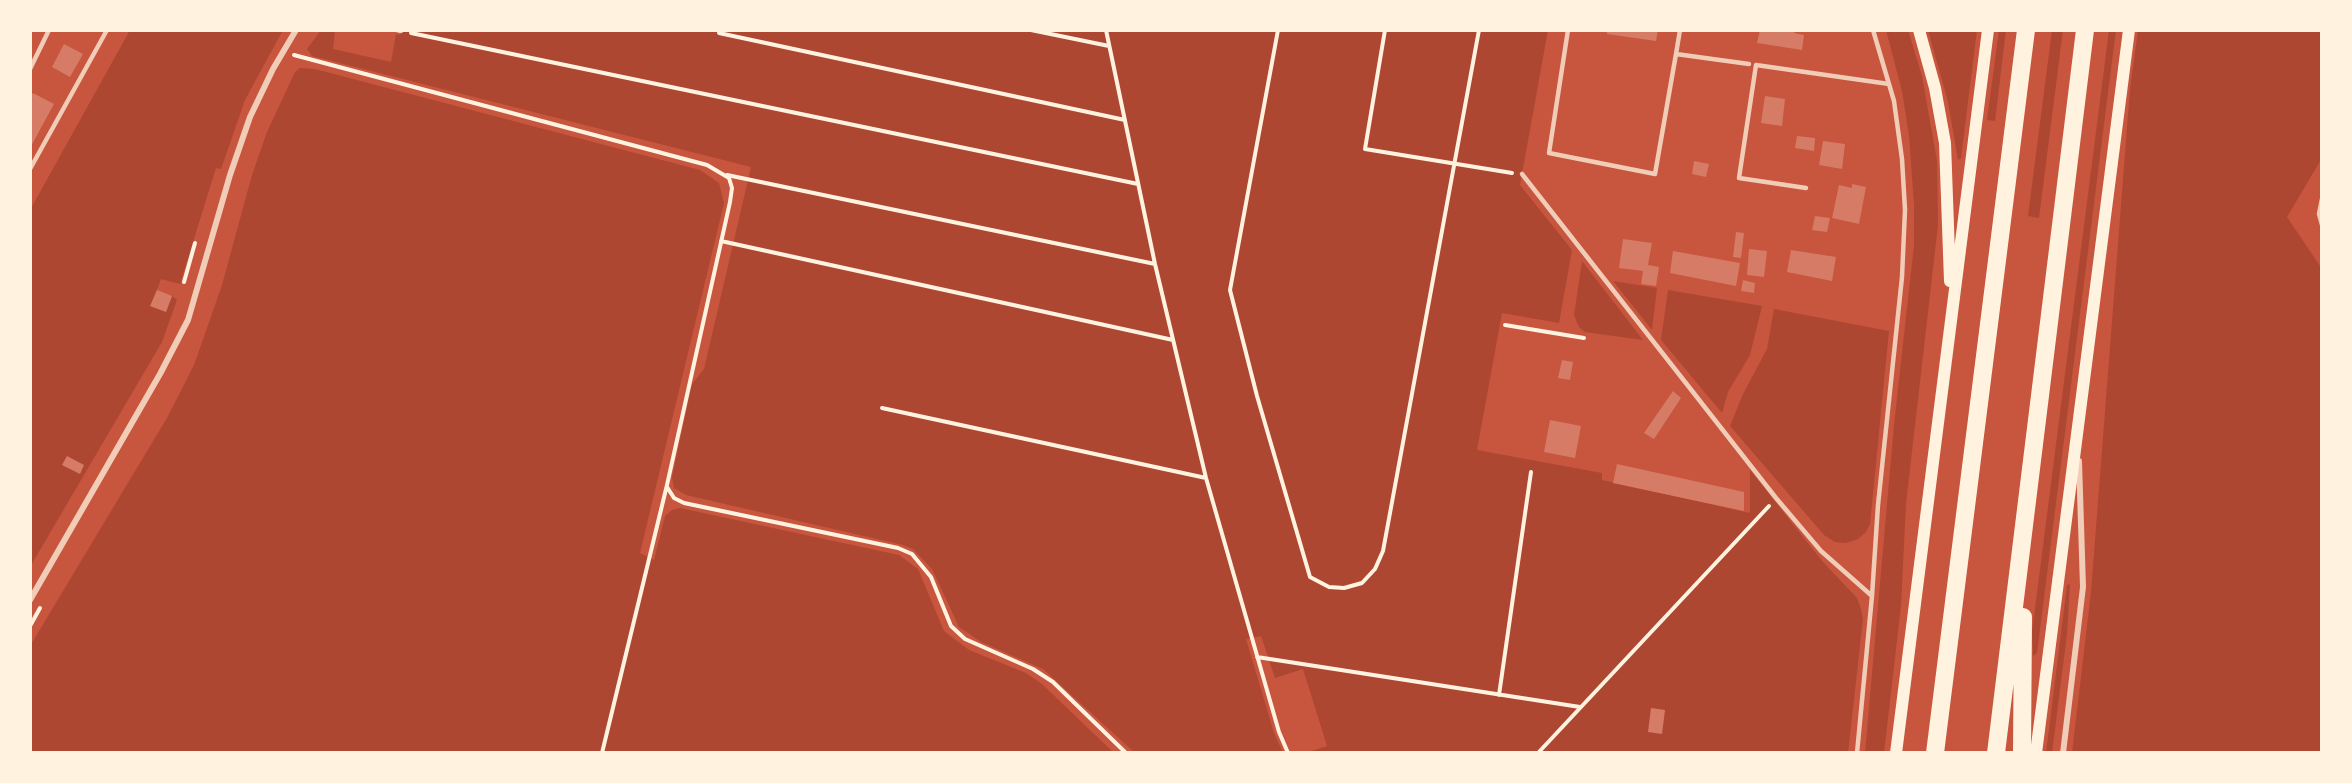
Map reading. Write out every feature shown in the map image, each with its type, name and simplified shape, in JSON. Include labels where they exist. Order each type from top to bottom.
[{"type":"highway","points":[[1935,753],[2026,30]]},
{"type":"highway","points":[[1996,753],[2085,30]]},
{"type":"highway","points":[[2021,558],[2024,669],[2022,753]]},
{"type":"main road","points":[[1919,30],[1935,88],[1945,143],[1951,316]]},
{"type":"main road","points":[[1896,753],[1988,30]]},
{"type":"main road","points":[[2036,753],[2129,30]]},
{"type":"street","points":[[30,600],[160,374],[188,320],[241,144],[263,88],[296,30]]},
{"type":"street","points":[[2063,753],[2083,586],[2078,439]]},
{"type":"lane","points":[[30,69],[49,30]]},
{"type":"lane","points":[[30,168],[107,30]]},
{"type":"lane","points":[[1568,30],[1549,153],[1655,174],[1680,30]]},
{"type":"lane","points":[[1857,753],[1878,505],[1902,277],[1905,210],[1898,125],[1873,30]]},
{"type":"lane","points":[[1676,54],[1749,64]]},
{"type":"lane","points":[[1806,188],[1739,178],[1756,65],[1889,84]]},
{"type":"lane","points":[[1522,174],[1776,498],[1821,551],[1872,596]]},
{"type":"lane","points":[[2322,199],[2319,214],[2322,225]]},
{"type":"path","points":[[399,30],[1138,184]]},
{"type":"path","points":[[1031,30],[1109,46]]},
{"type":"path","points":[[1106,30],[1155,264],[1206,478],[1251,638],[1288,753]]},
{"type":"path","points":[[1278,30],[1230,290],[1257,396],[1310,577],[1329,587],[1344,588],[1362,583],[1375,569],[1383,551],[1479,30]]},
{"type":"path","points":[[1385,30],[1365,149],[1522,174]]},
{"type":"path","points":[[719,33],[1125,120]]},
{"type":"path","points":[[282,53],[707,165],[729,178],[732,188],[667,485],[602,753]]},
{"type":"path","points":[[724,174],[1155,264]]},
{"type":"path","points":[[182,291],[197,236]]},
{"type":"path","points":[[721,240],[1173,340]]},
{"type":"path","points":[[1505,325],[1584,338]]},
{"type":"path","points":[[882,408],[1206,478]]},
{"type":"path","points":[[1499,695],[1531,472]]},
{"type":"path","points":[[667,485],[674,498],[684,502],[898,548],[912,554],[932,577],[951,626],[965,639],[1033,669],[1053,682],[1126,753]]},
{"type":"path","points":[[1538,753],[1776,498]]},
{"type":"path","points":[[1257,657],[1580,708]]},
{"type":"shaded area","points":[[130,30],[283,30],[245,100],[221,169],[216,168],[180,284],[161,279],[151,305],[166,312],[172,296],[177,300],[162,342],[30,567],[30,210]]},
{"type":"shaded area","points":[[321,30],[335,30],[333,49],[391,62],[396,34],[400,35],[401,30],[1548,30],[1520,185],[1572,250],[1559,323],[1502,313],[1477,450],[1602,473],[1602,480],[1750,513],[1750,470],[1823,562],[1857,598],[1861,609],[1863,619],[1848,753],[1306,753],[1327,746],[1303,669],[1275,678],[1261,636],[1246,639],[1274,733],[1283,753],[1135,753],[1043,669],[981,642],[959,627],[932,569],[913,549],[686,495],[674,488],[672,477],[692,384],[704,369],[751,167],[312,56],[307,49]]},
{"type":"shaded area","points":[[1886,30],[1908,30],[1922,76],[1937,161],[1938,225],[1906,504],[1901,606],[1884,753],[1865,753],[1894,425],[1914,245],[1914,205],[1909,136],[1902,91]]},
{"type":"shaded area","points":[[1928,30],[1977,30],[1961,158],[1958,160],[1948,102]]},
{"type":"shaded area","points":[[1999,30],[2006,30],[1995,121],[1987,120]]},
{"type":"shaded area","points":[[2052,30],[2063,30],[2039,218],[2028,216]]},
{"type":"shaded area","points":[[2109,30],[2116,30],[2037,653],[2033,656],[2032,632]]},
{"type":"shaded area","points":[[2138,30],[2322,30],[2322,158],[2287,217],[2322,269],[2322,753],[2072,753],[2091,592],[2130,89]]},
{"type":"shaded area","points":[[300,68],[315,69],[700,170],[719,183],[724,203],[640,553],[654,560],[665,516],[672,510],[680,508],[899,555],[918,569],[944,631],[969,650],[1026,673],[1042,684],[1114,753],[30,751],[30,646],[167,418],[194,365],[222,285],[252,175],[267,132],[295,72]]},
{"type":"shaded area","points":[[1582,261],[1643,340],[1585,332],[1579,327],[1574,315]]},
{"type":"shaded area","points":[[1613,281],[1657,288],[1652,330]]},
{"type":"shaded area","points":[[1668,290],[1762,306],[1750,355],[1728,392],[1722,413],[1661,340]]},
{"type":"shaded area","points":[[1774,309],[1889,331],[1870,524],[1866,532],[1858,539],[1846,543],[1835,542],[1824,535],[1730,426],[1743,394],[1767,349]]},
{"type":"shaded area","points":[[2070,584],[2067,634],[2052,753],[2046,753],[2067,585]]},
{"type":"building","points":[[1607,30],[1658,30],[1656,41],[1607,34]]},
{"type":"building","points":[[1760,30],[1795,30],[1794,33],[1804,35],[1802,50],[1757,43]]},
{"type":"building","points":[[64,44],[83,54],[70,77],[52,67]]},
{"type":"building","points":[[33,93],[54,104],[30,148],[30,98]]},
{"type":"building","points":[[1765,96],[1785,99],[1782,126],[1761,123]]},
{"type":"building","points":[[1797,136],[1815,138],[1814,151],[1795,148]]},
{"type":"building","points":[[1823,141],[1845,144],[1842,169],[1819,165]]},
{"type":"building","points":[[1694,161],[1709,164],[1706,177],[1692,174]]},
{"type":"building","points":[[1852,184],[1866,187],[1859,224],[1832,218],[1839,185],[1852,188]]},
{"type":"building","points":[[1815,216],[1830,218],[1827,232],[1812,230]]},
{"type":"building","points":[[1736,232],[1744,233],[1741,258],[1733,257]]},
{"type":"building","points":[[1623,239],[1652,243],[1648,265],[1659,267],[1656,286],[1641,284],[1643,271],[1619,268]]},
{"type":"building","points":[[1749,249],[1767,251],[1764,277],[1747,275]]},
{"type":"building","points":[[1791,250],[1836,257],[1832,281],[1787,272]]},
{"type":"building","points":[[1673,251],[1740,263],[1736,286],[1670,273]]},
{"type":"building","points":[[1743,280],[1755,283],[1754,293],[1741,291]]},
{"type":"building","points":[[157,290],[172,296],[166,312],[150,306]]},
{"type":"building","points":[[1562,360],[1573,362],[1570,380],[1558,378]]},
{"type":"building","points":[[1673,391],[1681,398],[1654,439],[1644,433]]},
{"type":"building","points":[[1550,420],[1581,426],[1575,458],[1544,452]]},
{"type":"building","points":[[67,456],[84,465],[80,474],[62,465]]},
{"type":"building","points":[[1617,464],[1744,492],[1744,511],[1613,483]]},
{"type":"building","points":[[1651,708],[1665,710],[1662,734],[1648,732]]}]
